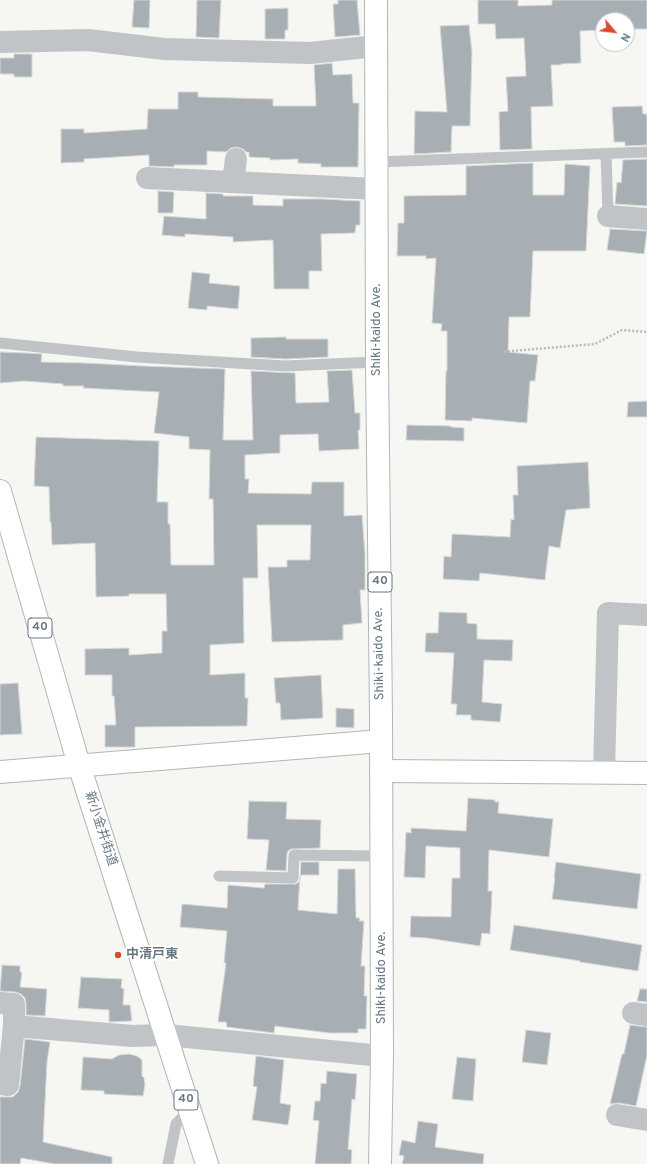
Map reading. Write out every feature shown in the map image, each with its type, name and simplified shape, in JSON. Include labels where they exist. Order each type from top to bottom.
[{"type":"main road","name":"Shiki-kaido Ave.","points":[[376,0],[381,741],[382,1056],[380,1164]]},
{"type":"main road","name":"新小金井街道","points":[[0,492],[79,765],[207,1164]]},
{"type":"main road","points":[[0,772],[381,741]]},
{"type":"main road","points":[[381,771],[647,773]]},
{"type":"street","points":[[0,42],[88,40],[164,49],[310,53],[376,46]]},
{"type":"street","points":[[233,182],[236,159]]},
{"type":"street","points":[[146,178],[377,189]]},
{"type":"street","points":[[608,216],[647,219]]},
{"type":"street","points":[[604,772],[608,612],[647,615]]},
{"type":"street","points":[[0,1003],[14,1004],[14,1026],[8,1085],[0,1084]]},
{"type":"street","points":[[14,1026],[132,1036],[166,1035],[382,1056]]},
{"type":"street","points":[[617,1115],[647,1120]]},
{"type":"lane","points":[[376,162],[647,152]]},
{"type":"lane","points":[[606,154],[608,216]]},
{"type":"lane","points":[[0,343],[137,357],[285,366],[378,362]]},
{"type":"lane","points":[[219,876],[293,878],[294,855],[381,856]]},
{"type":"lane","points":[[168,1164],[176,1124],[190,1110]]},
{"type":"path","points":[[500,352],[595,344],[622,330],[647,332]]},
{"type":"building","points":[[134,0],[150,0],[149,28],[132,27]]},
{"type":"building","points":[[197,0],[221,0],[219,38],[196,37]]},
{"type":"building","points":[[338,0],[357,0],[360,35],[335,37],[333,4],[338,4]]},
{"type":"building","points":[[478,0],[518,0],[518,6],[552,5],[552,0],[647,0],[647,29],[635,29],[635,12],[595,12],[595,30],[580,31],[581,63],[551,65],[553,106],[531,107],[532,149],[500,150],[499,112],[508,111],[506,77],[526,76],[524,38],[496,39],[495,24],[478,24]]},
{"type":"building","points":[[288,8],[288,30],[285,30],[285,39],[265,39],[265,9]]},
{"type":"building","points":[[469,25],[472,52],[470,126],[452,126],[451,152],[414,154],[415,111],[447,112],[440,26]]},
{"type":"building","points":[[14,54],[32,54],[32,77],[14,77],[14,74],[0,74],[0,58],[14,58]]},
{"type":"building","points":[[332,63],[333,75],[352,74],[353,103],[359,103],[358,167],[321,167],[321,164],[298,163],[298,159],[270,160],[270,158],[249,157],[249,152],[237,147],[231,148],[226,152],[207,151],[207,165],[174,165],[174,167],[149,166],[149,155],[84,159],[84,162],[61,163],[61,129],[84,129],[84,133],[147,129],[148,109],[178,109],[178,92],[198,92],[198,97],[273,99],[273,106],[316,106],[314,65]]},
{"type":"building","points":[[642,106],[643,114],[647,114],[647,145],[625,146],[625,142],[614,142],[612,107]]},
{"type":"building","points":[[647,159],[647,206],[615,204],[617,182],[621,183],[623,160]]},
{"type":"building","points":[[533,163],[533,195],[564,195],[565,164],[590,166],[586,251],[533,251],[530,317],[509,317],[508,352],[538,355],[535,381],[530,381],[527,423],[472,418],[472,421],[445,420],[447,331],[441,331],[442,324],[432,323],[436,258],[426,259],[426,256],[397,256],[398,223],[404,223],[404,196],[466,195],[466,166]]},
{"type":"building","points":[[158,191],[174,192],[173,213],[158,213]]},
{"type":"building","points":[[206,193],[223,194],[223,196],[253,196],[253,205],[283,206],[283,199],[360,201],[360,225],[356,225],[355,233],[321,234],[322,271],[309,271],[309,289],[274,289],[273,240],[233,242],[233,237],[185,234],[185,237],[162,235],[164,216],[206,219]]},
{"type":"building","points":[[610,229],[647,231],[644,254],[607,250]]},
{"type":"building","points":[[192,272],[210,274],[209,283],[240,286],[238,309],[207,306],[207,310],[188,308]]},
{"type":"building","points":[[286,337],[286,339],[328,339],[328,357],[285,359],[251,357],[251,338]]},
{"type":"building","points":[[0,352],[42,354],[41,362],[225,369],[223,440],[253,440],[251,371],[295,373],[296,403],[329,402],[327,371],[352,370],[355,413],[360,413],[360,430],[358,430],[359,449],[319,451],[318,434],[280,435],[280,453],[245,455],[245,479],[249,479],[248,493],[311,494],[312,482],[344,482],[344,516],[362,515],[365,554],[365,590],[360,590],[362,623],[343,625],[343,640],[272,642],[268,567],[287,567],[287,560],[310,560],[311,525],[257,525],[258,578],[243,578],[244,643],[210,645],[210,675],[245,673],[245,698],[248,698],[247,726],[135,727],[135,747],[105,747],[105,725],[116,725],[114,696],[112,696],[112,675],[85,675],[85,649],[129,648],[129,655],[162,653],[162,631],[167,631],[166,594],[129,594],[129,596],[96,597],[95,543],[52,545],[49,487],[34,486],[36,437],[159,441],[157,502],[168,502],[171,565],[214,565],[213,499],[209,499],[210,450],[189,449],[189,437],[154,433],[159,392],[83,388],[84,386],[63,386],[63,384],[24,381],[0,383]]},
{"type":"building","points":[[647,401],[647,417],[627,417],[628,402]]},
{"type":"building","points":[[407,425],[451,426],[464,428],[464,441],[406,440]]},
{"type":"building","points":[[588,462],[590,508],[566,510],[560,548],[549,546],[545,580],[480,573],[479,581],[443,579],[444,556],[451,557],[452,534],[510,537],[511,519],[514,520],[513,495],[518,495],[517,466]]},
{"type":"building","points":[[439,612],[467,613],[467,623],[477,624],[477,639],[513,640],[512,661],[484,660],[482,702],[502,704],[500,722],[471,720],[471,715],[456,715],[457,704],[451,704],[454,653],[425,652],[426,633],[438,633]]},
{"type":"building","points":[[321,675],[323,718],[281,720],[280,703],[276,703],[274,678]]},
{"type":"building","points":[[18,683],[22,734],[0,735],[0,684]]},
{"type":"building","points":[[336,708],[354,709],[354,728],[336,727]]},
{"type":"building","points":[[468,798],[495,800],[495,802],[499,802],[498,813],[553,819],[549,857],[489,850],[488,891],[492,891],[490,934],[482,933],[480,946],[410,937],[411,916],[451,917],[452,878],[460,878],[460,848],[426,846],[425,878],[404,877],[406,832],[411,833],[411,828],[466,831]]},
{"type":"building","points":[[249,801],[287,802],[286,819],[321,820],[320,848],[291,849],[287,854],[286,871],[266,870],[269,840],[247,839]]},
{"type":"building","points":[[301,862],[319,862],[319,875],[300,875]]},
{"type":"building","points":[[556,862],[641,874],[637,909],[552,899]]},
{"type":"building","points":[[338,869],[355,869],[356,918],[360,918],[359,921],[364,921],[361,966],[365,966],[364,996],[367,996],[366,1029],[358,1029],[358,1033],[329,1033],[275,1026],[274,1033],[227,1027],[226,1022],[218,1022],[226,963],[224,963],[227,931],[180,927],[182,904],[227,908],[228,885],[264,888],[265,884],[296,884],[300,880],[298,910],[337,914]]},
{"type":"building","points":[[514,925],[642,945],[638,971],[510,950]]},
{"type":"building","points":[[2,965],[20,966],[20,972],[22,972],[20,987],[47,989],[45,1016],[26,1015],[25,998],[21,994],[0,991]]},
{"type":"building","points":[[81,977],[122,979],[121,988],[124,989],[123,1005],[130,1005],[132,1021],[109,1022],[109,1010],[78,1008]]},
{"type":"building","points":[[640,989],[647,989],[647,1002],[637,1001]]},
{"type":"building","points":[[630,1025],[647,1027],[647,1055],[636,1106],[619,1103],[610,1104],[622,1054],[624,1054]]},
{"type":"building","points":[[526,1030],[551,1033],[547,1065],[522,1062]]},
{"type":"building","points":[[25,1039],[50,1042],[47,1062],[43,1142],[112,1157],[112,1164],[55,1164],[21,1158],[20,1164],[0,1164],[0,1097],[13,1097],[18,1092]]},
{"type":"building","points":[[129,1054],[137,1056],[142,1060],[142,1076],[144,1078],[145,1085],[143,1096],[104,1094],[104,1091],[81,1090],[83,1057],[112,1059],[119,1055]]},
{"type":"building","points":[[256,1056],[284,1060],[280,1103],[291,1105],[288,1125],[252,1120],[257,1087],[253,1086]]},
{"type":"building","points":[[457,1057],[476,1059],[473,1101],[452,1099]]},
{"type":"building","points":[[327,1071],[357,1074],[355,1100],[352,1099],[348,1149],[352,1150],[351,1164],[315,1164],[319,1121],[313,1120],[315,1101],[320,1101],[321,1083],[326,1084]]},
{"type":"building","points":[[418,1121],[438,1124],[435,1147],[484,1154],[483,1164],[402,1164],[404,1156],[399,1155],[402,1140],[415,1143]]},
{"type":"place","name":"中清戸東","points":[[118,955]]}]
